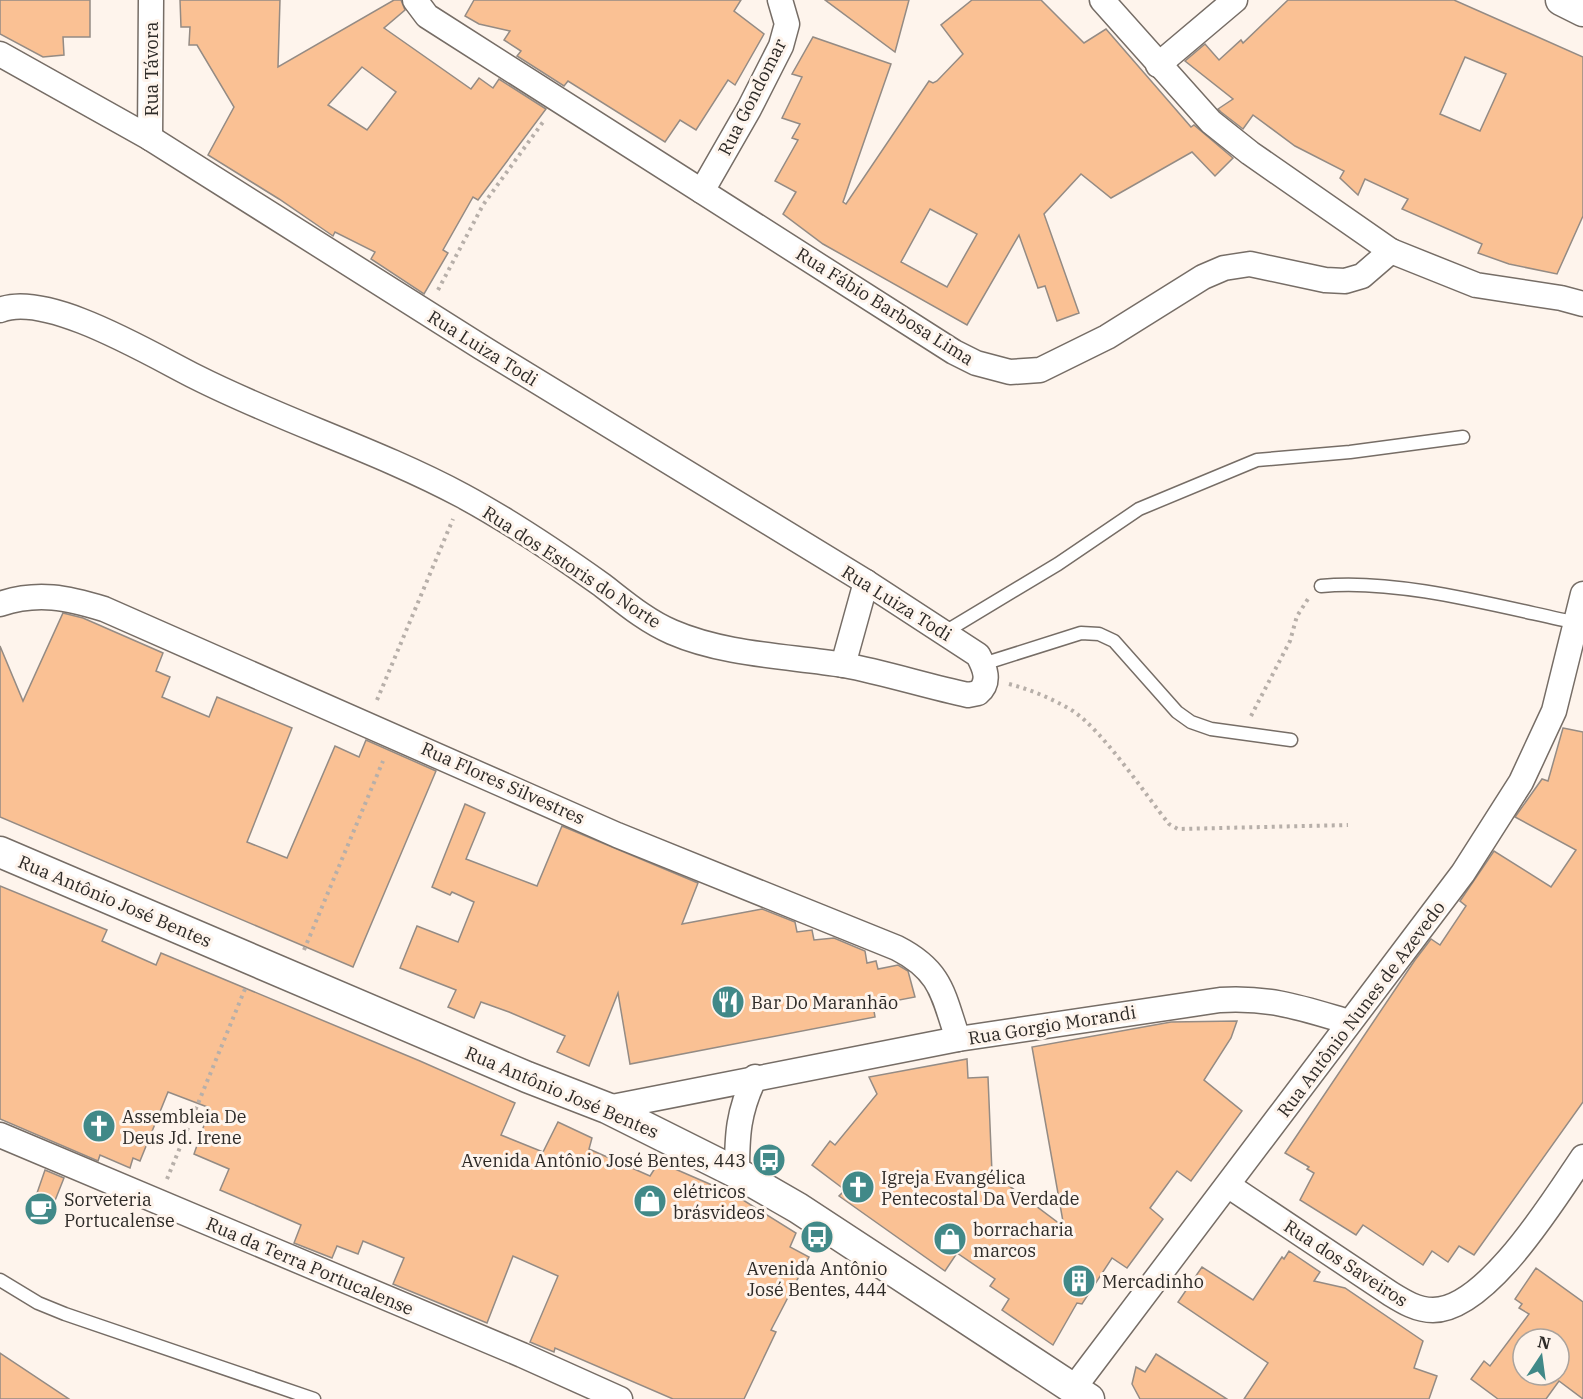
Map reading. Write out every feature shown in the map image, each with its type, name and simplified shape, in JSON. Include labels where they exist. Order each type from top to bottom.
[{"type":"street","name":"Rua Távora","points":[[150,138],[152,0]]},
{"type":"street","name":"Rua Fábio Barbosa Lima","points":[[415,0],[427,16],[558,102],[954,352],[976,363],[1010,372],[1040,370],[1107,337],[1203,277],[1224,268],[1250,264],[1325,280],[1345,281],[1362,276],[1390,251]]},
{"type":"street","name":"Rua Gondomar","points":[[702,191],[749,109],[781,46],[787,24],[780,0]]},
{"type":"street","points":[[1102,0],[1211,122],[1250,153],[1390,251],[1476,285],[1561,298],[1583,304]]},
{"type":"street","points":[[1158,65],[1235,0]]},
{"type":"street","points":[[1560,0],[1583,11]]},
{"type":"street","name":"Rua Luiza Todi","points":[[0,54],[150,138],[426,312],[955,639]]},
{"type":"street","name":"Rua dos Estoris do Norte","points":[[0,310],[18,305],[30,305],[78,321],[200,379],[463,496],[537,540],[641,615],[671,632],[738,649],[882,672],[968,695],[978,693],[983,689],[984,671]]},
{"type":"street","points":[[843,665],[866,582]]},
{"type":"street","name":"Rua Antônio Nunes de Azevedo","points":[[1081,1394],[1349,1022],[1463,873],[1521,783],[1554,711],[1583,594]]},
{"type":"street","name":"Rua Flores Silvestres","points":[[0,603],[39,595],[56,596],[104,609],[394,734],[617,835],[917,958],[930,970],[940,986],[958,1039]]},
{"type":"street","points":[[955,639],[978,655],[984,671]]},
{"type":"street","name":"Rua Antônio José Bentes","points":[[0,852],[527,1077],[607,1108],[737,1173],[798,1208],[1081,1394]]},
{"type":"street","name":"Rua Gorgio Morandi","points":[[607,1108],[755,1077],[958,1039],[1220,1000],[1254,998],[1286,1004],[1349,1022]]},
{"type":"street","points":[[737,1173],[738,1120],[743,1102],[755,1077]]},
{"type":"street","name":"Rua da Terra Portucalense","points":[[0,1134],[158,1203],[522,1355],[620,1399]]},
{"type":"street","name":"Rua dos Saveiros","points":[[1229,1186],[1391,1294],[1412,1306],[1433,1310],[1462,1304],[1486,1284],[1538,1222],[1583,1157]]},
{"type":"lane","points":[[955,639],[1058,564],[1139,509],[1257,460],[1350,452],[1463,437]]},
{"type":"lane","points":[[1321,586],[1346,583],[1398,589],[1577,623]]},
{"type":"lane","points":[[984,671],[1081,633],[1099,634],[1114,640],[1177,712],[1191,722],[1211,729],[1291,740]]},
{"type":"lane","points":[[0,1280],[38,1303],[65,1314],[314,1399]]},
{"type":"path","points":[[426,312],[483,205],[558,102]]},
{"type":"path","points":[[368,723],[463,496]]},
{"type":"path","points":[[1242,732],[1290,641],[1297,616],[1305,603],[1321,586]]},
{"type":"path","points":[[984,671],[1033,690],[1074,712],[1098,735],[1169,824],[1178,829],[1348,825]]},
{"type":"path","points":[[311,934],[394,734]]},
{"type":"path","points":[[158,1203],[256,960]]},
{"type":"building","points":[[0,0],[90,0],[90,37],[63,37],[64,55],[43,57],[0,34]]},
{"type":"building","points":[[180,0],[280,0],[278,67],[394,0],[401,0],[405,10],[384,28],[471,89],[479,78],[493,88],[499,79],[546,109],[478,200],[473,197],[443,250],[448,253],[424,294],[371,259],[375,252],[335,232],[333,236],[208,155],[234,107],[197,45],[189,45],[190,27],[181,27]],"holes":[[[362,67],[396,92],[367,130],[328,105]]]},
{"type":"building","points":[[474,0],[741,0],[734,11],[764,34],[735,85],[728,80],[696,130],[680,120],[665,142],[568,81],[564,86],[517,56],[521,51],[504,40],[510,31],[479,24],[465,16]]},
{"type":"building","points":[[825,0],[909,0],[895,52]]},
{"type":"building","points":[[972,0],[1041,0],[1084,43],[1106,29],[1191,127],[1194,125],[1233,158],[1215,176],[1192,152],[1111,198],[1081,174],[1044,214],[1079,313],[1057,321],[1045,286],[1038,288],[1019,235],[967,325],[823,244],[783,214],[796,192],[775,181],[798,140],[792,138],[800,124],[782,118],[802,77],[792,74],[813,37],[891,64],[843,202],[846,204],[929,81],[933,83],[937,81],[963,54],[941,25]],"holes":[[[930,209],[977,234],[947,287],[901,262]]]},
{"type":"building","points":[[1288,0],[1454,0],[1583,57],[1583,216],[1557,274],[1509,264],[1478,253],[1482,244],[1402,209],[1408,199],[1365,179],[1358,195],[1340,178],[1344,171],[1295,146],[1253,115],[1243,129],[1218,109],[1233,99],[1185,61],[1205,44],[1219,60],[1241,40],[1243,43]],"holes":[[[1465,57],[1506,74],[1480,131],[1440,114]]]},
{"type":"building","points":[[63,613],[83,618],[163,653],[156,671],[170,677],[162,697],[209,717],[217,697],[292,728],[247,842],[287,858],[335,746],[359,757],[366,740],[436,771],[353,967],[0,817],[0,646],[23,701]]},
{"type":"building","points":[[1563,728],[1583,732],[1583,1102],[1474,1255],[1459,1246],[1448,1262],[1432,1251],[1423,1265],[1363,1225],[1356,1235],[1300,1200],[1314,1173],[1307,1169],[1309,1167],[1285,1153],[1415,960],[1431,939],[1440,945],[1466,906],[1460,901],[1494,851],[1551,887],[1576,850],[1515,817],[1542,779],[1548,781]]},
{"type":"building","points":[[465,804],[485,813],[466,859],[537,886],[562,826],[698,883],[682,924],[762,909],[795,922],[797,932],[812,930],[814,940],[834,938],[865,951],[867,963],[876,961],[878,969],[898,965],[908,971],[915,997],[873,1005],[875,1017],[630,1064],[618,993],[589,1066],[557,1052],[565,1036],[509,1012],[481,1002],[474,1018],[448,1007],[456,990],[400,968],[417,926],[458,942],[474,902],[452,892],[450,895],[432,887]]},
{"type":"building","points":[[0,886],[107,930],[102,941],[156,965],[161,953],[515,1103],[501,1135],[543,1152],[558,1122],[592,1138],[589,1149],[650,1176],[659,1162],[735,1195],[796,1233],[790,1247],[809,1257],[771,1330],[776,1332],[744,1399],[673,1399],[555,1348],[554,1352],[530,1342],[558,1276],[513,1256],[487,1323],[393,1284],[404,1258],[363,1241],[358,1254],[337,1246],[332,1258],[294,1243],[301,1225],[220,1190],[229,1169],[194,1154],[210,1108],[168,1092],[140,1161],[133,1158],[130,1168],[100,1155],[98,1161],[0,1119]]},
{"type":"building","points":[[1237,1021],[1231,1038],[1204,1080],[1242,1111],[1191,1181],[1177,1171],[1150,1208],[1163,1219],[1127,1268],[1112,1258],[1082,1304],[1077,1303],[1053,1345],[1002,1310],[1009,1299],[990,1286],[995,1279],[957,1253],[945,1271],[839,1196],[845,1190],[812,1165],[830,1141],[835,1145],[877,1094],[869,1077],[967,1059],[968,1078],[988,1077],[992,1173],[1064,1227],[1032,1047],[1171,1022]]},
{"type":"building","points":[[45,1170],[64,1178],[54,1203],[36,1196]]},
{"type":"building","points":[[1289,1251],[1320,1272],[1314,1281],[1345,1288],[1423,1341],[1414,1368],[1437,1376],[1429,1399],[1244,1399],[1268,1363],[1178,1302],[1202,1267],[1253,1300],[1282,1257],[1284,1259]]},
{"type":"building","points":[[1536,1268],[1583,1302],[1583,1399],[1567,1387],[1571,1387],[1571,1327],[1519,1327],[1529,1314],[1519,1308],[1522,1304],[1515,1299]]},
{"type":"building","points":[[1511,1338],[1511,1387],[1555,1387],[1546,1399],[1498,1399],[1471,1379],[1484,1361],[1490,1366]]},
{"type":"building","points":[[0,1353],[69,1399],[0,1399]]},
{"type":"building","points":[[1156,1354],[1227,1399],[1140,1399],[1132,1384],[1136,1367],[1145,1372]]},
{"type":"place","name":"Bar Do Maranhão","points":[[728,1002]]},
{"type":"place","name":"Assembleia De Deus Jd. Irene","points":[[99,1126]]},
{"type":"place","name":"Avenida Antônio José Bentes, 443","points":[[769,1160]]},
{"type":"place","name":"Igreja Evangélica Pentecostal Da Verdade","points":[[858,1187]]},
{"type":"place","name":"elétricos brásvideos","points":[[650,1201]]},
{"type":"place","name":"Sorveteria Portucalense","points":[[41,1209]]},
{"type":"place","name":"Avenida Antônio José Bentes, 444","points":[[817,1237]]},
{"type":"place","name":"borracharia marcos","points":[[950,1239]]},
{"type":"place","name":"Mercadinho","points":[[1079,1281]]}]
